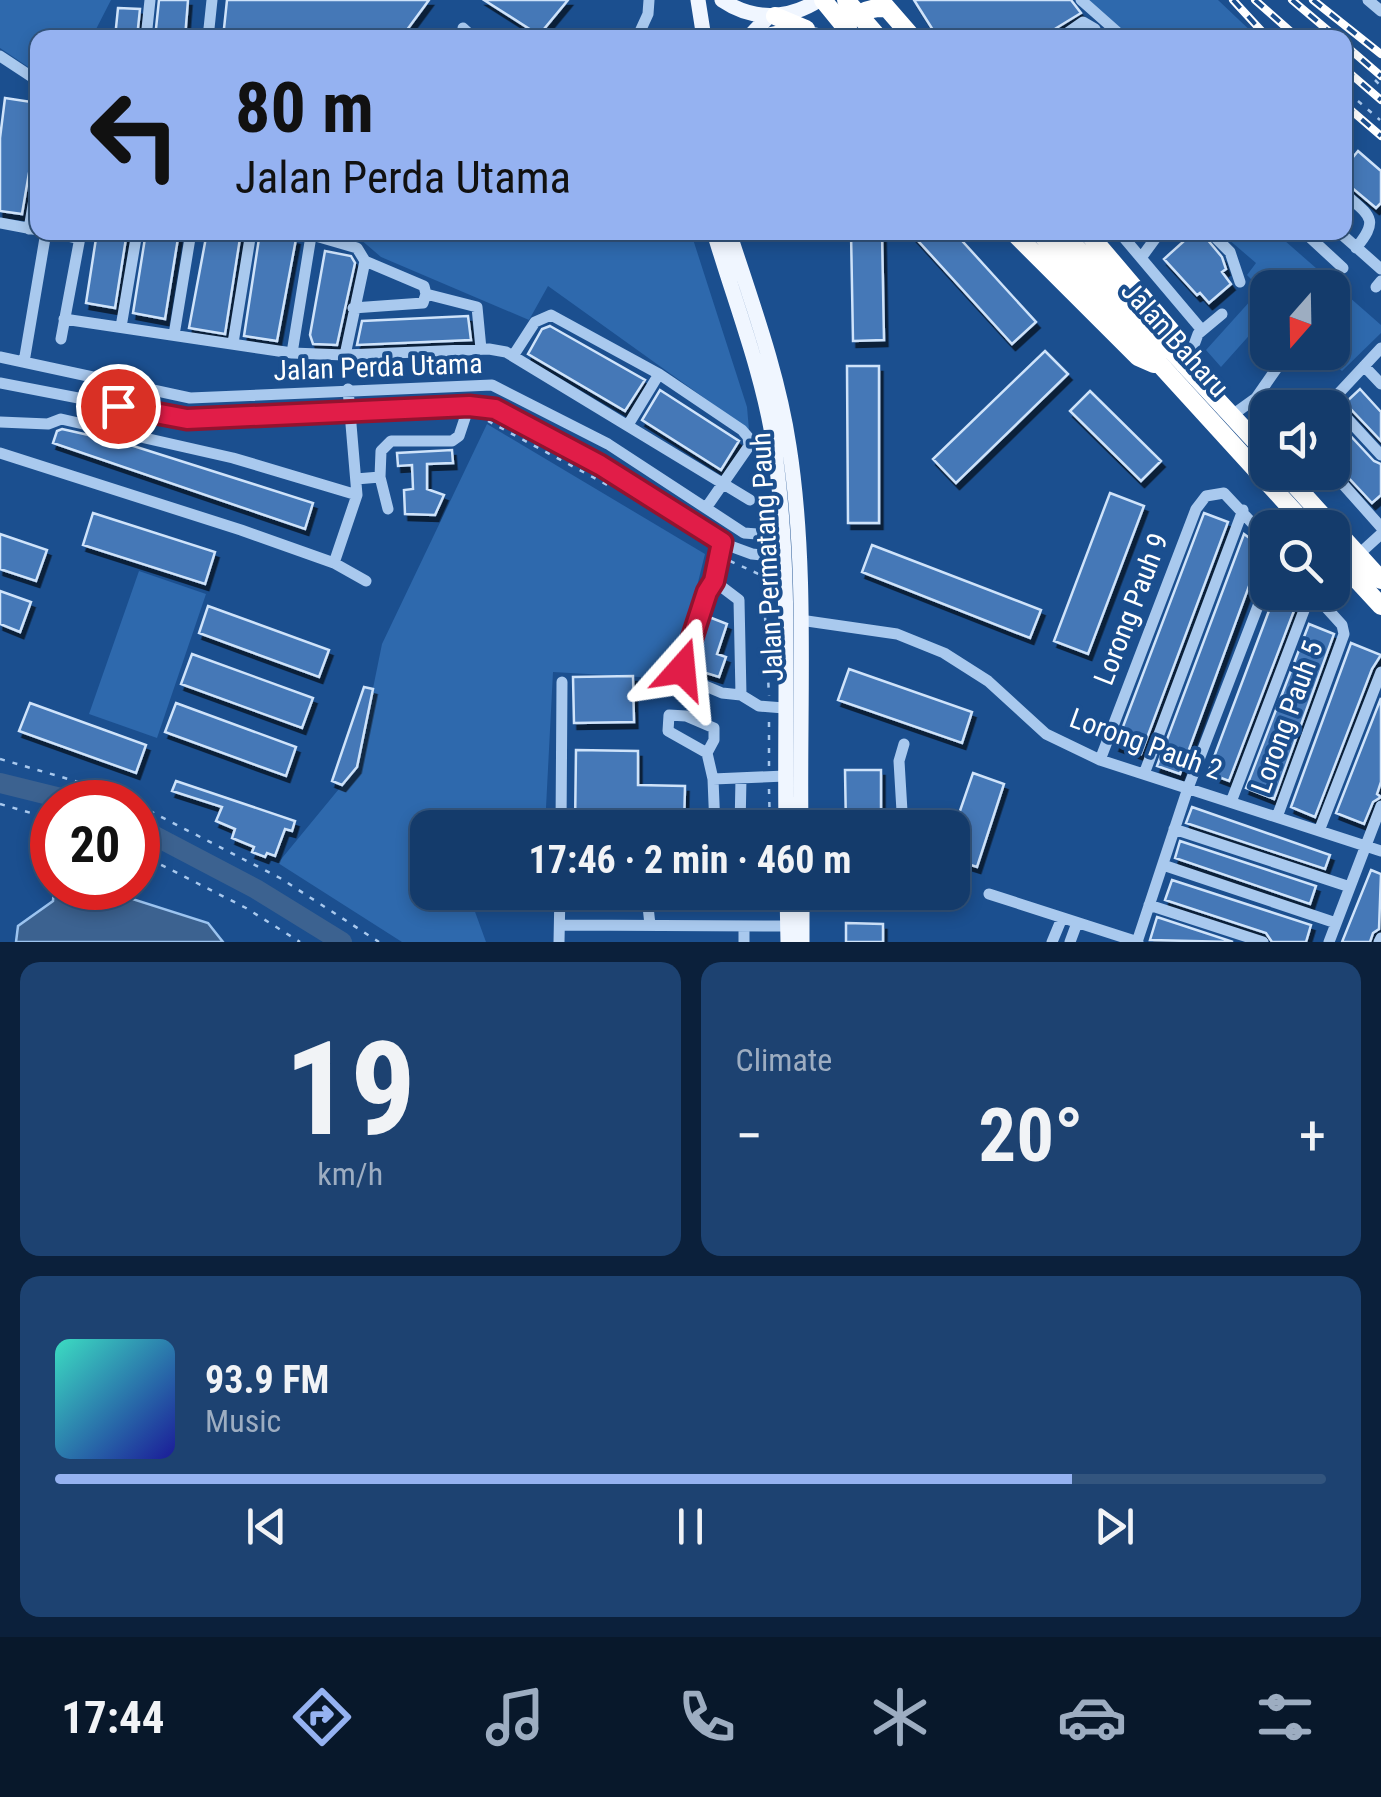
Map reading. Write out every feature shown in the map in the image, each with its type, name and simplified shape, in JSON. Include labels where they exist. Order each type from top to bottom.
[{"type":"highway","points":[[821,0],[847,30]]},
{"type":"highway","points":[[846,0],[872,30]]},
{"type":"highway","points":[[844,30],[854,17],[883,4],[905,30]]},
{"type":"highway","points":[[772,16],[805,30]]},
{"type":"highway","points":[[1021,240],[1138,357],[1176,363],[1172,332],[1094,240]]},
{"type":"highway","name":"Jalan Baharu","points":[[1049,240],[1088,272],[1250,436]]},
{"type":"highway","name":"Jalan Baharu","points":[[1067,240],[1088,272]]},
{"type":"highway","name":"Jalan Baharu","points":[[1176,363],[1295,510]]},
{"type":"highway","points":[[1299,490],[1381,580]]},
{"type":"highway","points":[[1350,572],[1381,606]]},
{"type":"main road","points":[[698,0],[703,30]]},
{"type":"main road","points":[[722,0],[739,10],[772,16],[797,12],[821,0]]},
{"type":"main road","points":[[757,30],[772,16]]},
{"type":"main road","name":"Jalan Permatang Pauh","points":[[716,240],[764,395],[774,448],[783,557],[777,708],[777,777],[783,810]]},
{"type":"main road","name":"Jalan Permatang Pauh","points":[[732,240],[776,384],[790,448],[800,620],[801,810]]},
{"type":"main road","points":[[802,910],[802,942]]},
{"type":"street","points":[[147,30],[150,0]]},
{"type":"street","points":[[209,30],[212,0]]},
{"type":"street","points":[[641,30],[650,0]]},
{"type":"street","points":[[1081,0],[1115,30]]},
{"type":"street","points":[[1368,0],[1381,11]]},
{"type":"street","points":[[1072,30],[1083,22],[1095,29]]},
{"type":"street","points":[[0,56],[30,76]]},
{"type":"street","points":[[1352,200],[1372,222],[1356,248]]},
{"type":"street","points":[[0,223],[30,229]]},
{"type":"street","points":[[24,362],[47,240]]},
{"type":"street","points":[[61,339],[79,240]]},
{"type":"street","points":[[121,327],[136,240]]},
{"type":"street","points":[[174,335],[190,240]]},
{"type":"street","points":[[233,343],[250,240]]},
{"type":"street","points":[[292,353],[305,240]]},
{"type":"street","points":[[328,240],[357,248],[364,260],[424,286],[424,303],[353,308]]},
{"type":"street","points":[[1100,248],[1111,240]]},
{"type":"street","points":[[1126,240],[1201,329]]},
{"type":"street","points":[[1141,258],[1154,240]]},
{"type":"street","points":[[1218,240],[1230,252],[1240,282]]},
{"type":"street","points":[[1321,240],[1326,253],[1343,268]]},
{"type":"street","points":[[1326,253],[1336,240]]},
{"type":"street","points":[[1347,240],[1381,269]]},
{"type":"street","points":[[346,355],[364,260]]},
{"type":"street","points":[[426,294],[478,307],[480,349]]},
{"type":"street","points":[[514,356],[535,322],[550,314],[659,374],[746,433],[749,446],[706,508]]},
{"type":"street","points":[[1176,363],[1201,329],[1222,314]]},
{"type":"street","points":[[64,319],[292,353],[498,350],[514,356],[750,500]]},
{"type":"street","points":[[1341,390],[1381,348]]},
{"type":"street","name":"Jalan Perda Utama","points":[[0,357],[190,398],[492,385],[608,444],[744,532],[782,536]]},
{"type":"street","points":[[1364,366],[1381,384]]},
{"type":"street","points":[[628,425],[659,374]]},
{"type":"street","name":"Jalan Perda Utama","points":[[0,383],[187,419],[469,406],[495,409],[600,465],[722,542],[752,554],[783,557]]},
{"type":"street","points":[[334,564],[357,494],[348,389]]},
{"type":"street","points":[[1232,416],[1250,402]]},
{"type":"street","points":[[388,510],[380,477],[380,451],[384,444],[452,441],[458,436],[469,406]]},
{"type":"street","points":[[0,422],[48,424],[58,418],[233,458],[357,494]]},
{"type":"street","points":[[1350,425],[1381,455]]},
{"type":"street","points":[[0,453],[241,530],[334,564],[366,581]]},
{"type":"street","points":[[356,479],[380,477]]},
{"type":"street","points":[[1347,490],[1381,531],[1358,555]]},
{"type":"street","name":"Lorong Pauh 9","points":[[1100,760],[1196,509],[1206,496],[1224,493],[1243,510]]},
{"type":"street","points":[[1144,774],[1243,510],[1250,518]]},
{"type":"street","points":[[722,542],[714,581],[682,669],[684,677],[722,694],[742,695],[749,702],[777,708]]},
{"type":"street","points":[[714,581],[739,600],[742,695]]},
{"type":"street","points":[[988,894],[1138,942],[1188,788],[1256,610]]},
{"type":"street","points":[[1231,802],[1304,610]]},
{"type":"street","name":"Lorong Pauh 5","points":[[1277,817],[1344,634],[1342,625],[1328,610]]},
{"type":"street","name":"Lorong Pauh 2","points":[[800,620],[897,634],[944,653],[988,682],[1046,734],[1100,760],[1381,851]]},
{"type":"street","points":[[1319,830],[1381,672]]},
{"type":"street","points":[[561,810],[562,682]]},
{"type":"street","points":[[902,810],[899,762],[904,744]]},
{"type":"street","points":[[707,754],[713,779],[714,810]]},
{"type":"street","points":[[713,779],[777,777]]},
{"type":"street","points":[[740,810],[741,778]]},
{"type":"street","points":[[1329,942],[1381,806]]},
{"type":"street","points":[[1174,829],[1350,888]]},
{"type":"street","points":[[1162,865],[1336,922]]},
{"type":"street","points":[[1149,905],[1263,942]]},
{"type":"street","points":[[560,910],[560,942]]},
{"type":"street","points":[[648,910],[650,925]]},
{"type":"street","points":[[1052,942],[1062,918]]},
{"type":"street","points":[[1070,942],[1077,923]]},
{"type":"street","points":[[560,925],[744,926],[788,934]]},
{"type":"street","points":[[714,926],[714,942]]},
{"type":"street","points":[[744,926],[744,942]]},
{"type":"path","points":[[1375,80],[1381,86]]},
{"type":"path","points":[[1358,101],[1380,120]]},
{"type":"path","points":[[487,420],[619,491]]},
{"type":"path","points":[[719,557],[764,576],[777,708],[777,777],[772,810]]},
{"type":"path","points":[[0,759],[72,780]]},
{"type":"path","points":[[0,804],[30,813]]},
{"type":"path","points":[[160,817],[280,878],[379,942]]},
{"type":"path","points":[[160,864],[246,908],[300,942]]},
{"type":"shaded area","points":[[0,0],[111,0],[96,30],[30,30],[30,68],[0,48]]},
{"type":"shaded area","points":[[1088,0],[1218,0],[1250,30],[1122,30]]},
{"type":"shaded area","points":[[361,240],[693,240],[747,407],[749,430],[548,286],[529,320],[381,257]]},
{"type":"shaded area","points":[[1229,240],[1284,240],[1318,270],[1251,270],[1256,263]]},
{"type":"shaded area","points":[[1350,298],[1381,325],[1381,333],[1350,363]]},
{"type":"shaded area","points":[[1250,301],[1250,335],[1221,367],[1206,350]]},
{"type":"shaded area","points":[[487,424],[705,554],[674,679],[553,672],[546,810],[410,810],[410,910],[474,910],[486,942],[402,942],[278,863],[357,767],[382,644]]},
{"type":"shaded area","points":[[139,571],[206,594],[157,738],[89,714]]},
{"type":"shaded area","points":[[160,908],[208,923],[223,942],[16,942],[18,926],[40,910]]},
{"type":"building","points":[[159,0],[188,0],[186,30],[156,30]]},
{"type":"building","points":[[227,0],[429,0],[407,30],[224,30]]},
{"type":"building","points":[[484,0],[568,0],[543,30],[531,30]]},
{"type":"building","points":[[914,0],[1071,0],[1081,13],[1053,30],[933,30]]},
{"type":"building","points":[[118,8],[140,9],[138,30],[116,30]]},
{"type":"building","points":[[5,98],[30,102],[30,172],[22,214],[0,211],[0,138]]},
{"type":"building","points":[[1358,151],[1381,171],[1381,203],[1376,208],[1352,188],[1352,158]]},
{"type":"building","points":[[96,240],[126,240],[115,308],[86,303]]},
{"type":"building","points":[[145,240],[178,240],[165,319],[133,313]]},
{"type":"building","points":[[206,240],[240,240],[225,334],[189,328]]},
{"type":"building","points":[[259,240],[296,240],[277,341],[244,336]]},
{"type":"building","points":[[851,240],[882,240],[884,340],[853,341]]},
{"type":"building","points":[[917,240],[961,240],[1036,322],[1012,344]]},
{"type":"building","points":[[1185,240],[1208,240],[1222,257],[1226,269],[1222,272],[1231,284],[1209,303],[1164,259]]},
{"type":"building","points":[[325,251],[351,256],[355,263],[337,345],[313,344],[310,335]]},
{"type":"building","points":[[468,316],[471,340],[357,345],[362,321]]},
{"type":"building","points":[[550,326],[645,380],[625,411],[528,354],[542,329]]},
{"type":"building","points":[[1045,351],[1068,374],[956,483],[933,459]]},
{"type":"building","points":[[847,366],[879,366],[879,523],[848,523]]},
{"type":"building","points":[[1360,389],[1381,412],[1381,441],[1350,408],[1350,398]]},
{"type":"building","points":[[660,390],[739,441],[721,470],[642,420]]},
{"type":"building","points":[[1090,391],[1161,461],[1141,481],[1070,411]]},
{"type":"building","points":[[57,431],[124,443],[313,503],[305,529],[53,443]]},
{"type":"building","points":[[1350,435],[1381,464],[1381,495],[1372,503],[1350,479]]},
{"type":"building","points":[[452,450],[453,463],[427,464],[427,489],[444,495],[435,515],[405,514],[404,490],[413,489],[412,465],[398,466],[397,453]]},
{"type":"building","points":[[1110,493],[1144,506],[1088,654],[1054,641]]},
{"type":"building","points":[[93,513],[215,552],[205,584],[83,545]]},
{"type":"building","points":[[1204,513],[1228,522],[1141,754],[1116,745]]},
{"type":"building","points":[[0,534],[47,550],[36,581],[0,569]]},
{"type":"building","points":[[1244,534],[1250,538],[1250,583],[1180,774],[1157,766]]},
{"type":"building","points":[[872,545],[1041,610],[1030,638],[862,572]]},
{"type":"building","points":[[0,591],[31,602],[20,632],[0,624]]},
{"type":"building","points":[[208,606],[329,650],[319,677],[199,633]]},
{"type":"building","points":[[1269,610],[1294,610],[1229,781],[1208,773]]},
{"type":"building","points":[[709,617],[727,624],[717,654],[726,657],[719,677],[693,669]]},
{"type":"building","points":[[1309,624],[1334,634],[1274,799],[1246,788]]},
{"type":"building","points":[[1351,643],[1381,655],[1372,669],[1315,817],[1291,807]]},
{"type":"building","points":[[192,654],[313,698],[302,728],[181,684]]},
{"type":"building","points":[[849,669],[972,712],[962,743],[838,700]]},
{"type":"building","points":[[633,676],[634,722],[574,723],[573,677]]},
{"type":"building","points":[[364,687],[373,689],[357,767],[342,785],[332,781]]},
{"type":"building","points":[[1381,698],[1381,782],[1377,794],[1381,797],[1373,802],[1364,824],[1336,813]]},
{"type":"building","points":[[30,703],[146,745],[136,773],[19,731]]},
{"type":"building","points":[[176,703],[296,747],[286,776],[165,732]]},
{"type":"building","points":[[576,750],[638,751],[638,785],[685,786],[684,810],[575,810]]},
{"type":"building","points":[[845,770],[881,770],[881,810],[846,810]]},
{"type":"building","points":[[973,773],[1004,784],[977,867],[970,865],[970,810],[960,810]]},
{"type":"building","points":[[176,781],[295,821],[292,831],[285,829],[275,856],[252,852],[254,847],[232,838],[235,829],[216,821],[222,807],[172,791]]},
{"type":"building","points":[[1192,807],[1330,855],[1325,869],[1186,823]]},
{"type":"building","points":[[1180,841],[1316,886],[1310,904],[1175,858]]},
{"type":"building","points":[[1371,870],[1381,874],[1379,929],[1370,942],[1342,942]]},
{"type":"building","points":[[1172,880],[1311,925],[1306,942],[1272,942],[1266,933],[1165,900]]},
{"type":"building","points":[[1157,917],[1233,942],[1150,940]]},
{"type":"building","points":[[846,923],[883,924],[883,942],[846,942]]},
{"type":"waterway","points":[[0,783],[30,790]]},
{"type":"waterway","points":[[160,839],[256,889],[342,942]]},
{"type":"railway","points":[[1233,0],[1261,30]]},
{"type":"railway","points":[[1255,0],[1289,30]]},
{"type":"railway","points":[[1292,0],[1328,30]]},
{"type":"railway","points":[[1313,0],[1351,30]]},
{"type":"railway","points":[[1352,31],[1381,54]]},
{"type":"railway","points":[[1352,51],[1381,76]]},
{"type":"railway","points":[[1352,75],[1381,100]]},
{"type":"railway","points":[[1352,111],[1381,136]]},
{"type":"route","points":[[118,406],[187,419],[469,406],[495,409],[600,465],[722,542],[714,581],[682,669]]}]
